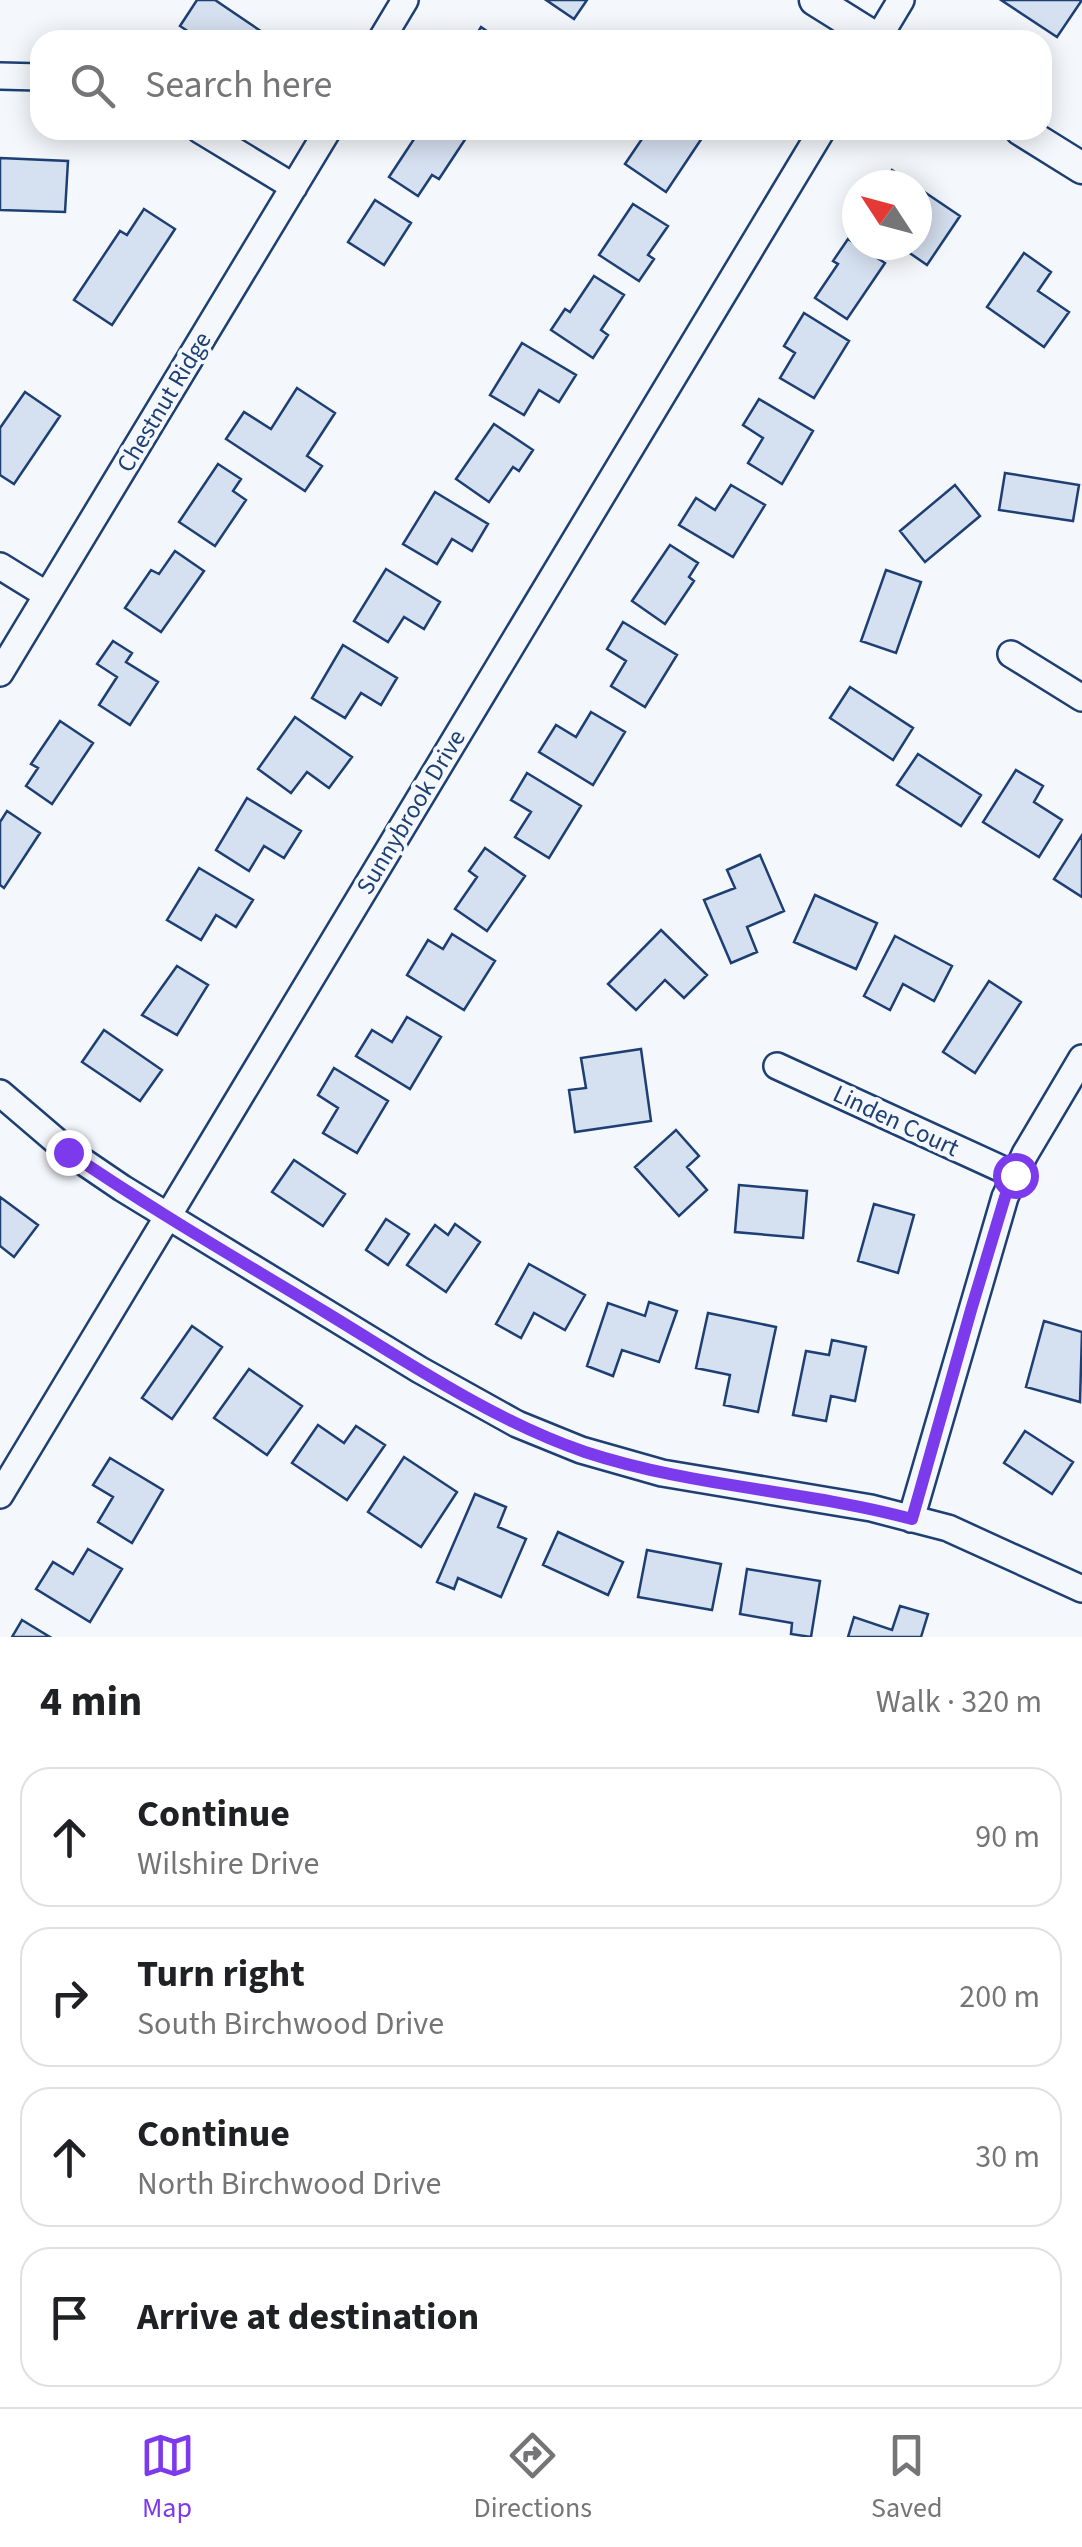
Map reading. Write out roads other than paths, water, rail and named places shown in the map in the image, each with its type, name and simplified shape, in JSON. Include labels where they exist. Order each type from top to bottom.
[{"type":"street","points":[[387,30],[405,0]]},
{"type":"street","points":[[815,0],[862,30]]},
{"type":"street","points":[[884,30],[902,0]]},
{"type":"street","points":[[0,76],[30,77]]},
{"type":"street","points":[[216,140],[294,187]]},
{"type":"street","name":"Chestnut Ridge","points":[[0,673],[322,140]]},
{"type":"street","name":"Sunnybrook Drive","points":[[0,1494],[816,140]]},
{"type":"street","points":[[1038,140],[1082,168]]},
{"type":"street","points":[[0,566],[47,595]]},
{"type":"street","points":[[1012,654],[1082,698]]},
{"type":"street","points":[[912,1519],[1005,1197],[1082,1058]]},
{"type":"street","name":"Linden Court","points":[[777,1066],[1015,1175]]},
{"type":"street","points":[[0,1093],[68,1152],[489,1410],[580,1450],[662,1473],[871,1508],[948,1528],[1082,1589]]}]
